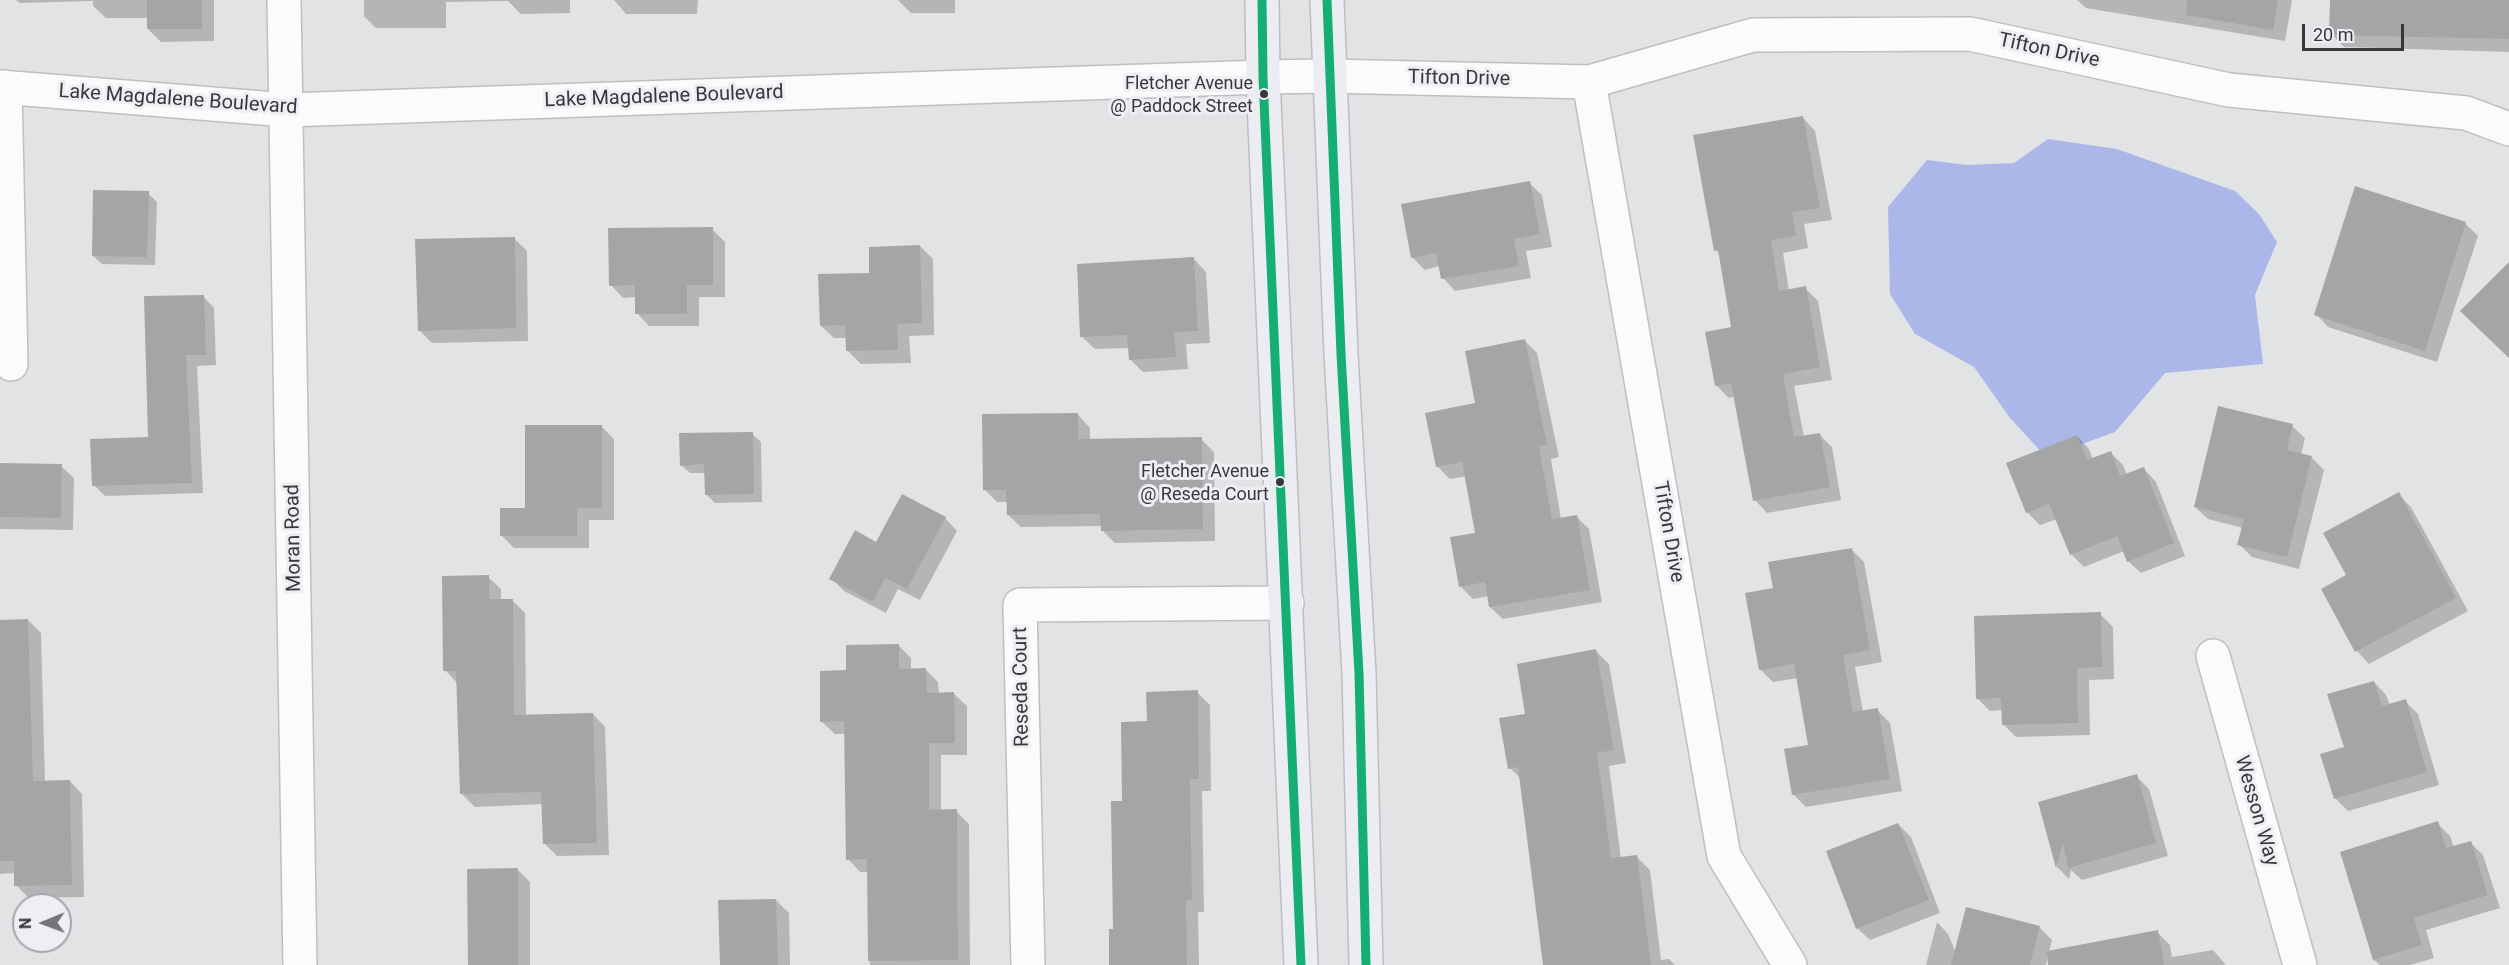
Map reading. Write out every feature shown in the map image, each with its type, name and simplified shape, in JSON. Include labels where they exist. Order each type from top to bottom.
[{"type":"main road","points":[[1262,0],[1263,77],[1301,965]]},
{"type":"main road","points":[[1327,0],[1328,76],[1359,673],[1366,965]]},
{"type":"street","name":"Moran Road","points":[[284,0],[300,965]]},
{"type":"street","name":"Tifton Drive","points":[[1328,76],[1589,82],[1753,35],[1970,34],[2229,90],[2466,113],[2509,129]]},
{"type":"street","name":"Lake Magdalene Boulevard","points":[[3,87],[287,110],[1328,76]]},
{"type":"street","name":"Tifton Drive","points":[[1589,82],[1724,856],[1790,965]]},
{"type":"street","points":[[3,87],[11,364]]},
{"type":"street","name":"Reseda Court","points":[[1028,965],[1020,604],[1287,603]]},
{"type":"street","name":"Wesson Way","points":[[2213,656],[2300,965]]},
{"type":"water","points":[[2048,139],[2117,149],[2235,191],[2259,214],[2277,242],[2255,295],[2263,364],[2165,373],[2115,432],[2046,457],[2010,418],[1974,367],[1915,334],[1890,294],[1888,207],[1927,160],[1967,165],[2014,163]]},
{"type":"building","points":[[147,0],[202,0],[202,29],[147,29]]},
{"type":"building","points":[[2187,0],[2278,0],[2273,30],[2186,15]]},
{"type":"building","points":[[2330,0],[2509,0],[2509,39],[2329,35]]},
{"type":"building","points":[[1803,116],[1820,208],[1792,212],[1796,236],[1771,240],[1779,291],[1806,286],[1820,367],[1783,374],[1794,437],[1820,433],[1830,487],[1753,501],[1731,383],[1715,386],[1705,332],[1731,327],[1718,250],[1714,251],[1693,135]]},
{"type":"building","points":[[1530,181],[1540,234],[1514,239],[1519,266],[1441,279],[1436,253],[1411,258],[1401,204]]},
{"type":"building","points":[[2355,186],[2466,222],[2425,351],[2314,315]]},
{"type":"building","points":[[93,190],[149,191],[147,257],[92,256]]},
{"type":"building","points":[[713,227],[713,285],[687,285],[687,314],[635,314],[635,285],[609,286],[608,228]]},
{"type":"building","points":[[515,237],[516,328],[418,331],[415,239]]},
{"type":"building","points":[[920,245],[922,323],[897,324],[898,350],[846,351],[845,325],[820,326],[818,274],[869,273],[869,247]]},
{"type":"building","points":[[1194,257],[1198,331],[1174,332],[1176,357],[1129,360],[1127,335],[1080,337],[1077,264]]},
{"type":"building","points":[[2509,262],[2509,358],[2460,311]]},
{"type":"building","points":[[204,295],[206,355],[186,355],[192,483],[92,486],[90,439],[148,437],[144,296]]},
{"type":"building","points":[[1525,339],[1547,445],[1539,446],[1552,519],[1577,515],[1590,590],[1489,607],[1485,582],[1459,587],[1450,537],[1475,533],[1462,462],[1436,467],[1425,413],[1475,403],[1465,351]]},
{"type":"building","points":[[2218,406],[2293,424],[2287,450],[2312,456],[2287,557],[2237,545],[2244,519],[2194,507]]},
{"type":"building","points":[[1078,413],[1078,439],[1202,437],[1203,529],[1101,531],[1100,514],[1007,515],[1006,490],[983,490],[982,414]]},
{"type":"building","points":[[525,425],[602,425],[602,508],[577,508],[577,536],[500,536],[500,508],[525,508]]},
{"type":"building","points":[[753,432],[754,494],[705,495],[704,464],[680,466],[679,433]]},
{"type":"building","points":[[2077,435],[2087,460],[2111,451],[2120,476],[2144,467],[2174,543],[2127,562],[2117,536],[2070,555],[2049,504],[2026,513],[2006,463]]},
{"type":"building","points":[[0,463],[62,464],[61,518],[0,517]]},
{"type":"building","points":[[2399,492],[2456,598],[2355,652],[2321,589],[2346,575],[2323,533]]},
{"type":"building","points":[[902,494],[946,517],[907,589],[885,578],[873,602],[829,579],[855,530],[876,542]]},
{"type":"building","points":[[1852,548],[1870,650],[1843,655],[1853,712],[1878,708],[1890,779],[1792,795],[1784,749],[1808,745],[1794,664],[1759,670],[1745,593],[1773,588],[1768,562]]},
{"type":"building","points":[[489,575],[489,599],[513,599],[514,715],[593,713],[597,843],[543,844],[541,792],[460,794],[456,671],[443,671],[442,576]]},
{"type":"building","points":[[2101,612],[2102,667],[2077,668],[2078,723],[2002,725],[2001,698],[1976,699],[1974,616]]},
{"type":"building","points":[[28,619],[33,781],[70,780],[72,885],[14,886],[14,861],[0,861],[0,620]]},
{"type":"building","points":[[899,644],[899,669],[926,668],[927,693],[954,692],[955,743],[929,743],[929,810],[957,809],[958,960],[868,961],[867,859],[846,860],[844,721],[820,722],[820,671],[846,670],[846,645]]},
{"type":"building","points":[[1596,649],[1614,750],[1597,753],[1611,858],[1637,855],[1651,965],[1543,965],[1518,767],[1508,769],[1499,718],[1525,714],[1517,664]]},
{"type":"building","points":[[2374,681],[2382,706],[2406,699],[2427,772],[2334,799],[2320,754],[2344,747],[2327,694]]},
{"type":"building","points":[[1198,690],[1199,779],[1190,779],[1192,900],[1186,900],[1187,965],[1109,965],[1109,929],[1113,929],[1111,801],[1122,801],[1121,722],[1147,721],[1146,692]]},
{"type":"building","points":[[2137,774],[2156,843],[2068,868],[2063,843],[2056,868],[2038,802]]},
{"type":"building","points":[[2438,821],[2446,848],[2471,841],[2488,895],[2414,918],[2422,945],[2373,960],[2340,852]]},
{"type":"building","points":[[1898,823],[1929,900],[1856,929],[1826,851]]},
{"type":"building","points":[[518,868],[518,965],[468,965],[467,869]]},
{"type":"building","points":[[776,899],[778,965],[720,965],[718,900]]},
{"type":"building","points":[[1966,907],[2040,926],[2030,965],[1951,965]]},
{"type":"building","points":[[2158,930],[2164,965],[2048,965],[2047,951]]},
{"type":"transit line","points":[[1262,0],[1263,77],[1301,965]]},
{"type":"transit line","points":[[1327,0],[1341,354],[1359,673],[1366,965]]},
{"type":"place","name":"Fletcher Avenue @ Paddock Street","points":[[1264,94]]},
{"type":"place","name":"Fletcher Avenue @ Reseda Court","points":[[1280,482]]}]
